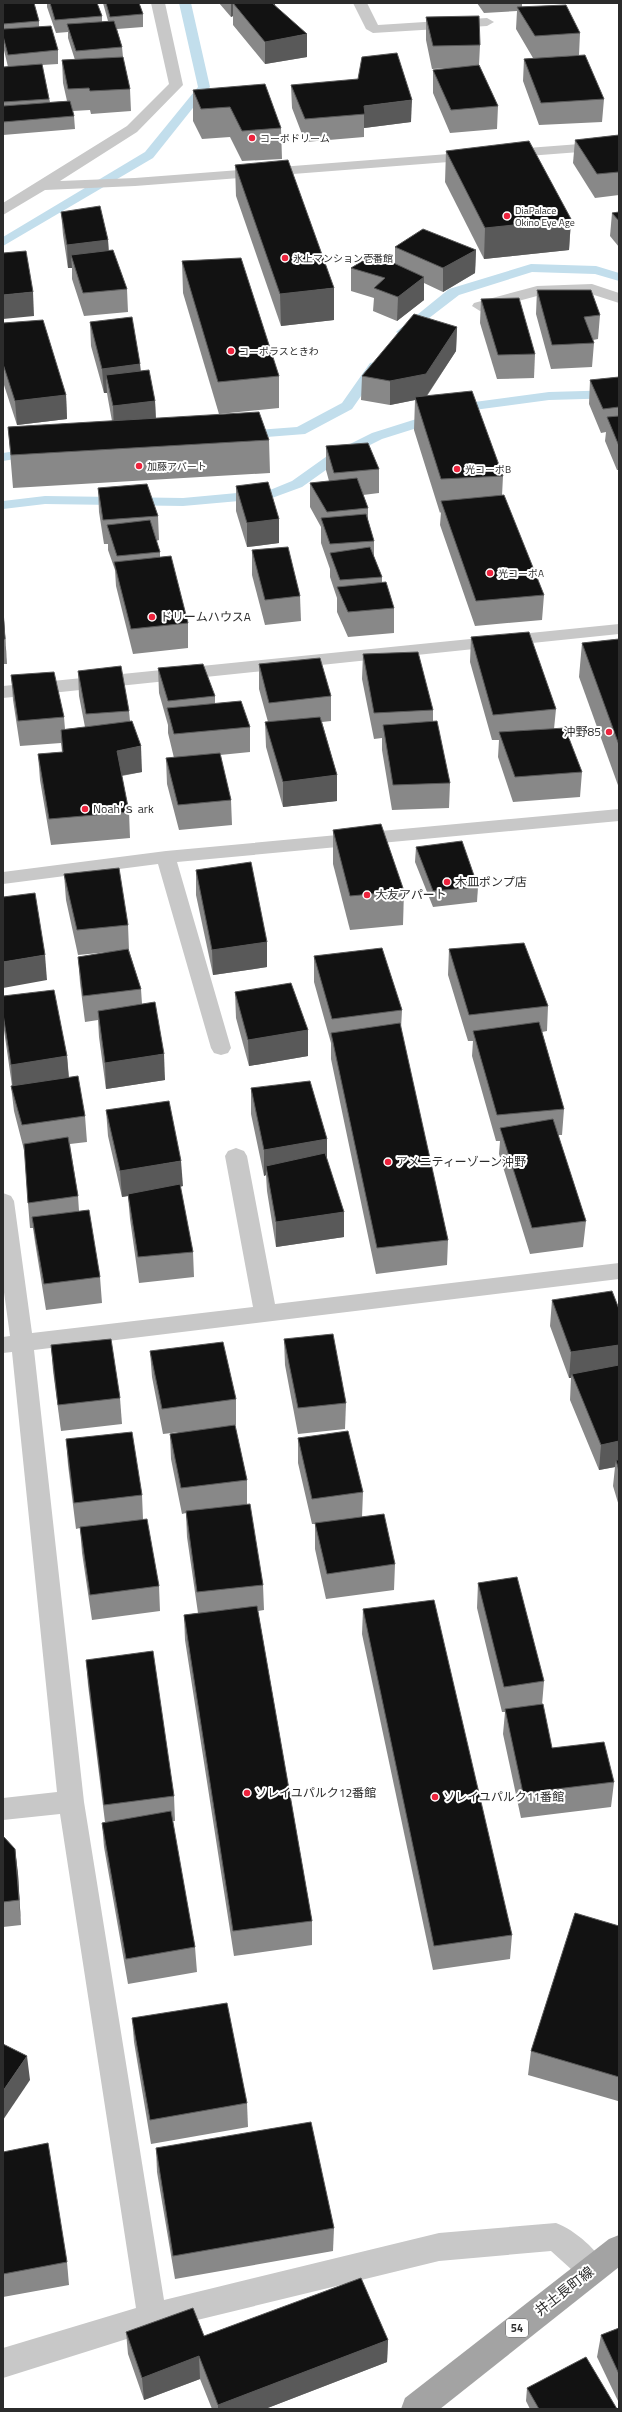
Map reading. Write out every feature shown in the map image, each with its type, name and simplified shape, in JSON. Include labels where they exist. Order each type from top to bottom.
[{"type":"main road","name":"井土長町線","points":[[416,2409],[619,2249]]},
{"type":"street","points":[[3,210],[132,129],[176,86],[158,3]]},
{"type":"street","points":[[360,3],[373,29],[487,22]]},
{"type":"street","points":[[42,186],[135,182],[619,145]]},
{"type":"street","points":[[480,306],[536,291],[592,289],[619,298]]},
{"type":"street","points":[[3,692],[619,629]]},
{"type":"street","points":[[3,878],[166,857],[619,815]]},
{"type":"street","points":[[166,857],[221,1048]]},
{"type":"street","points":[[236,1156],[265,1312]]},
{"type":"street","points":[[3,1201],[12,1344],[71,1802],[152,2317]]},
{"type":"street","points":[[12,1344],[265,1312],[619,1271]]},
{"type":"street","points":[[3,1809],[71,1802]]},
{"type":"street","points":[[3,2363],[152,2317],[439,2247],[556,2237],[592,2269]]},
{"type":"building","points":[[3,3],[34,3],[39,21],[3,24]]},
{"type":"building","points":[[50,3],[97,3],[102,16],[55,20]]},
{"type":"building","points":[[106,3],[139,3],[143,14],[110,17]]},
{"type":"building","points":[[233,3],[272,3],[307,34],[265,42]]},
{"type":"building","points":[[566,5],[580,33],[535,36],[517,7]]},
{"type":"building","points":[[479,16],[480,45],[433,46],[426,17]]},
{"type":"building","points":[[114,21],[122,47],[76,51],[67,24]]},
{"type":"building","points":[[51,26],[58,50],[8,55],[3,36],[3,29]]},
{"type":"building","points":[[397,53],[412,100],[364,106],[365,114],[305,119],[291,85],[358,79],[362,57]]},
{"type":"building","points":[[585,55],[604,99],[541,103],[524,59]]},
{"type":"building","points":[[123,57],[130,89],[90,91],[89,88],[68,89],[62,60]]},
{"type":"building","points":[[42,64],[49,99],[3,102],[3,67]]},
{"type":"building","points":[[479,65],[498,106],[451,110],[433,70]]},
{"type":"building","points":[[265,84],[281,128],[242,131],[230,107],[201,109],[193,90]]},
{"type":"building","points":[[70,101],[74,116],[3,122],[3,106]]},
{"type":"building","points":[[619,135],[619,172],[597,174],[575,140]]},
{"type":"building","points":[[529,141],[571,219],[485,228],[446,151]]},
{"type":"building","name":"氷上マンション壱番館","points":[[288,160],[334,288],[280,294],[235,165]]},
{"type":"building","points":[[100,206],[108,240],[67,245],[61,212]]},
{"type":"building","points":[[619,212],[619,221],[612,213]]},
{"type":"building","points":[[423,229],[476,250],[443,268],[395,247]]},
{"type":"building","points":[[113,250],[127,289],[83,293],[71,255]]},
{"type":"building","points":[[26,251],[33,292],[3,295],[3,253]]},
{"type":"building","points":[[374,254],[424,277],[398,297],[374,288],[385,278],[351,268]]},
{"type":"building","name":"コーポラスときわ","points":[[241,258],[279,376],[218,382],[182,261]]},
{"type":"building","points":[[537,290],[591,290],[600,315],[584,317],[594,343],[552,345]]},
{"type":"building","points":[[519,298],[535,354],[498,355],[481,299]]},
{"type":"building","points":[[414,314],[457,327],[426,374],[390,381],[362,376]]},
{"type":"building","points":[[132,317],[140,364],[102,369],[90,322]]},
{"type":"building","points":[[43,320],[66,395],[15,401],[3,364],[3,323]]},
{"type":"building","points":[[149,370],[155,401],[113,406],[106,375]]},
{"type":"building","points":[[619,377],[619,407],[603,409],[590,380]]},
{"type":"building","points":[[472,391],[503,476],[441,479],[415,397]]},
{"type":"building","points":[[259,412],[269,440],[11,455],[8,427]]},
{"type":"building","points":[[619,416],[619,446],[607,417]]},
{"type":"building","points":[[368,443],[379,469],[334,473],[326,446]]},
{"type":"building","points":[[357,478],[368,508],[327,512],[310,483]]},
{"type":"building","points":[[268,482],[279,519],[247,523],[236,486]]},
{"type":"building","points":[[147,484],[158,516],[103,520],[98,488]]},
{"type":"building","name":"光コーポA","points":[[504,495],[544,595],[476,601],[441,501]]},
{"type":"building","points":[[366,514],[374,541],[330,544],[321,518]]},
{"type":"building","points":[[150,520],[160,552],[117,556],[107,525]]},
{"type":"building","points":[[288,547],[300,596],[265,600],[252,550]]},
{"type":"building","points":[[370,547],[382,577],[340,580],[330,553]]},
{"type":"building","points":[[171,556],[188,623],[131,629],[114,562]]},
{"type":"building","points":[[386,582],[394,608],[348,612],[337,587]]},
{"type":"building","points":[[3,610],[5,639],[3,639]]},
{"type":"building","points":[[529,632],[556,709],[493,715],[471,637]]},
{"type":"building","points":[[619,639],[619,745],[582,643]]},
{"type":"building","points":[[418,652],[433,710],[374,713],[363,654]]},
{"type":"building","points":[[320,658],[331,696],[269,703],[259,664]]},
{"type":"building","points":[[203,664],[215,696],[168,701],[158,668]]},
{"type":"building","points":[[121,666],[129,711],[86,714],[78,671]]},
{"type":"building","points":[[54,672],[64,717],[18,721],[11,675]]},
{"type":"building","points":[[241,701],[250,727],[174,734],[167,708]]},
{"type":"building","points":[[320,717],[337,775],[283,782],[265,722]]},
{"type":"building","name":"Noah′ｓ ark","points":[[132,721],[141,746],[117,751],[129,812],[49,819],[38,754],[63,752],[61,730]]},
{"type":"building","points":[[437,721],[450,783],[393,785],[383,725]]},
{"type":"building","points":[[565,728],[582,772],[515,777],[499,732]]},
{"type":"building","points":[[220,753],[231,800],[178,805],[166,758]]},
{"type":"building","points":[[381,824],[404,891],[350,896],[333,830]]},
{"type":"building","points":[[462,841],[478,887],[433,891],[416,847]]},
{"type":"building","points":[[251,862],[267,942],[212,950],[196,870]]},
{"type":"building","points":[[119,868],[128,925],[77,930],[64,874]]},
{"type":"building","points":[[35,893],[45,955],[3,962],[3,897]]},
{"type":"building","points":[[524,943],[548,1006],[469,1015],[449,949]]},
{"type":"building","points":[[382,948],[402,1010],[332,1019],[314,956]]},
{"type":"building","points":[[128,949],[141,989],[83,996],[78,957]]},
{"type":"building","points":[[291,983],[308,1030],[248,1040],[235,992]]},
{"type":"building","points":[[54,990],[67,1056],[11,1065],[3,1014],[3,996]]},
{"type":"building","points":[[155,1002],[164,1054],[105,1063],[98,1011]]},
{"type":"building","points":[[539,1022],[564,1109],[497,1115],[473,1031]]},
{"type":"building","name":"アメニティーゾーン沖野","points":[[400,1023],[448,1240],[377,1248],[331,1033]]},
{"type":"building","points":[[78,1076],[85,1116],[22,1125],[11,1086]]},
{"type":"building","points":[[310,1081],[327,1139],[264,1150],[251,1088]]},
{"type":"building","points":[[169,1101],[181,1161],[120,1171],[106,1110]]},
{"type":"building","points":[[553,1119],[586,1221],[532,1228],[500,1128]]},
{"type":"building","points":[[68,1137],[78,1196],[28,1203],[24,1144]]},
{"type":"building","points":[[325,1153],[344,1212],[276,1222],[266,1166]]},
{"type":"building","points":[[180,1184],[193,1252],[138,1257],[128,1194]]},
{"type":"building","points":[[89,1210],[100,1277],[44,1284],[32,1217]]},
{"type":"building","points":[[612,1291],[619,1309],[619,1345],[571,1352],[552,1300]]},
{"type":"building","points":[[333,1334],[346,1403],[298,1408],[284,1339]]},
{"type":"building","points":[[111,1339],[120,1398],[58,1405],[51,1345]]},
{"type":"building","points":[[223,1342],[236,1399],[162,1409],[150,1351]]},
{"type":"building","points":[[619,1365],[619,1441],[601,1445],[572,1374]]},
{"type":"building","points":[[235,1425],[247,1480],[181,1488],[170,1434]]},
{"type":"building","points":[[348,1431],[363,1492],[312,1499],[298,1438]]},
{"type":"building","points":[[132,1432],[142,1495],[74,1503],[66,1439]]},
{"type":"building","points":[[616,1460],[619,1460],[619,1471]]},
{"type":"building","points":[[250,1504],[263,1585],[197,1592],[186,1511]]},
{"type":"building","points":[[384,1514],[395,1564],[327,1574],[315,1523]]},
{"type":"building","points":[[147,1519],[159,1586],[90,1595],[80,1527]]},
{"type":"building","points":[[517,1577],[544,1681],[504,1687],[478,1583]]},
{"type":"building","name":"ソレイユパルク11番館","points":[[434,1600],[512,1935],[434,1946],[363,1609]]},
{"type":"building","name":"ソレイユパルク12番館","points":[[257,1606],[312,1921],[233,1931],[184,1615]]},
{"type":"building","points":[[153,1651],[174,1796],[104,1805],[86,1660]]},
{"type":"building","points":[[543,1704],[552,1748],[604,1742],[614,1782],[523,1793],[505,1709]]},
{"type":"building","points":[[171,1811],[195,1947],[126,1959],[102,1823]]},
{"type":"building","points":[[3,1836],[15,1849],[19,1900],[3,1902]]},
{"type":"building","points":[[575,1913],[619,1926],[619,2077],[531,2051]]},
{"type":"building","points":[[227,2003],[247,2103],[150,2120],[132,2018]]},
{"type":"building","points":[[3,2044],[27,2056],[3,2091]]},
{"type":"building","points":[[311,2122],[334,2228],[173,2256],[156,2148]]},
{"type":"building","points":[[48,2143],[67,2262],[3,2274],[3,2152]]},
{"type":"building","points":[[361,2278],[388,2340],[218,2405],[199,2356],[142,2378],[126,2332],[193,2308],[204,2336]]},
{"type":"building","points":[[619,2328],[619,2374],[601,2335]]},
{"type":"building","points":[[586,2357],[617,2409],[539,2409],[527,2388]]},
{"type":"waterway","points":[[3,242],[149,155],[204,87],[185,3]]},
{"type":"waterway","points":[[402,332],[454,292],[531,268],[596,270],[619,277]]},
{"type":"waterway","points":[[242,435],[300,431],[347,406],[375,366]]},
{"type":"waterway","points":[[3,505],[45,500],[183,502],[272,494],[297,484],[335,457],[377,436],[472,406],[549,396],[619,394]]},
{"type":"waterway","points":[[3,457],[34,452]]},
{"type":"place","name":"コーポドリーム","points":[[252,138]]},
{"type":"place","name":"DiaPalace Okino Eye Age","points":[[507,216]]},
{"type":"place","name":"氷上マンション壱番館","points":[[285,258]]},
{"type":"place","name":"コーポラスときわ","points":[[231,351]]},
{"type":"place","name":"加藤アパート","points":[[139,466]]},
{"type":"place","name":"光コーポB","points":[[457,469]]},
{"type":"place","name":"光コーポA","points":[[490,573]]},
{"type":"place","name":"ドリームハウスA","points":[[152,617]]},
{"type":"place","name":"沖野85","points":[[609,732]]},
{"type":"place","name":"Noah′ｓ ark","points":[[85,809]]},
{"type":"place","name":"木皿ポンプ店","points":[[447,882]]},
{"type":"place","name":"大友アパート","points":[[367,895]]},
{"type":"place","name":"アメニティーゾーン沖野","points":[[388,1162]]},
{"type":"place","name":"ソレイユパルク12番館","points":[[247,1793]]},
{"type":"place","name":"ソレイユパルク11番館","points":[[435,1797]]}]
